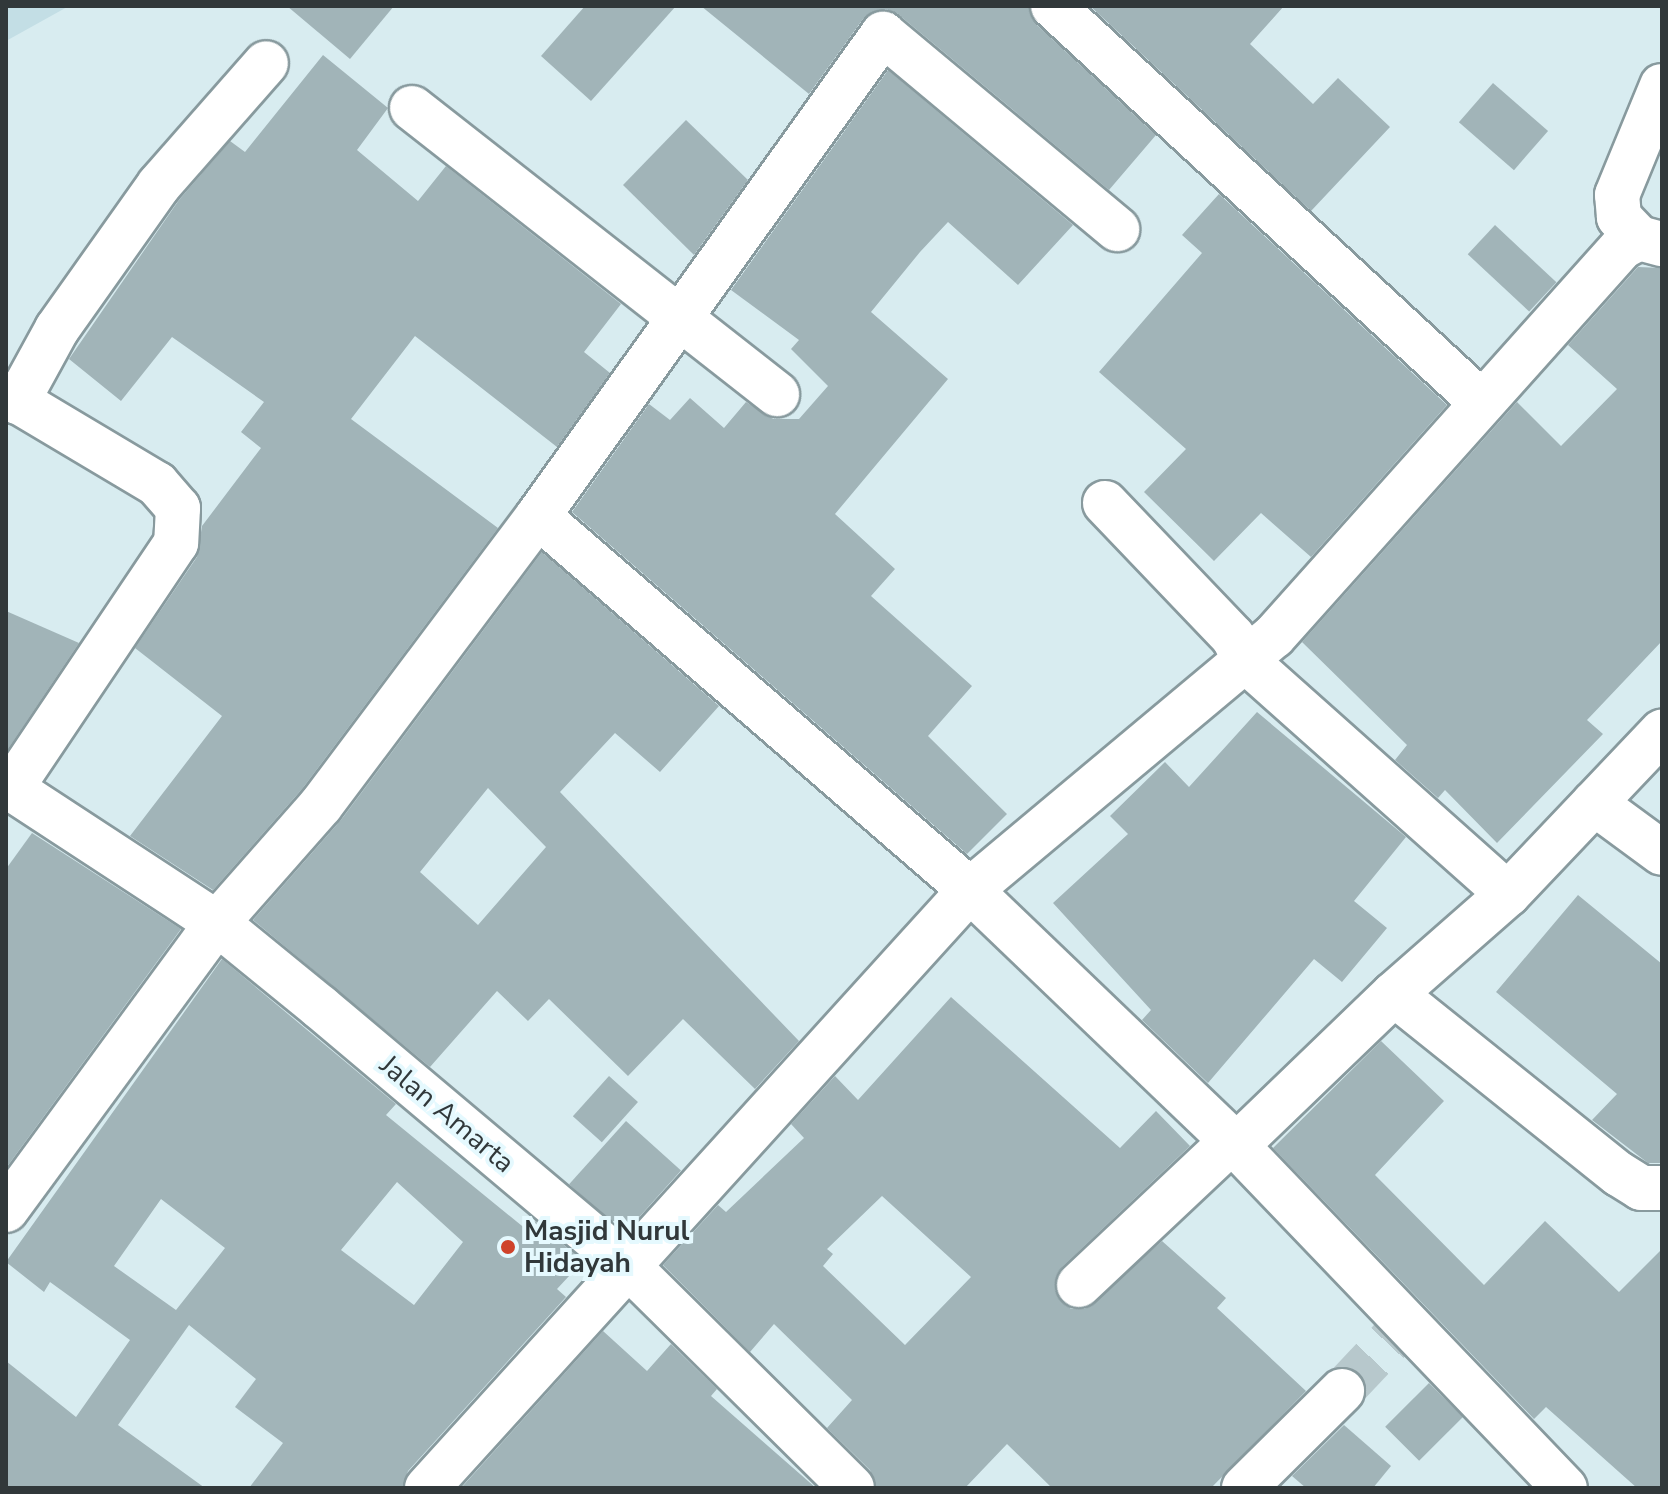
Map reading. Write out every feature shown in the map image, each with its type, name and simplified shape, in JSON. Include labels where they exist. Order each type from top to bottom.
[{"type":"street","points":[[1053,6],[1479,400]]},
{"type":"street","points":[[6,1210],[217,923],[321,805],[538,516],[685,315],[890,20],[1117,229]]},
{"type":"street","points":[[9,787],[176,543],[178,508],[157,484],[12,398],[159,185],[266,63]]},
{"type":"street","points":[[1650,241],[1619,217],[1617,195],[1662,86]]},
{"type":"street","points":[[412,108],[685,315],[777,394]]},
{"type":"street","points":[[427,1488],[970,890],[1245,660],[1479,400],[1622,247],[1650,241]]},
{"type":"street","points":[[1105,503],[1233,637],[1245,660],[1508,894]]},
{"type":"street","points":[[538,516],[970,890],[1234,1143],[1565,1488]]},
{"type":"street","points":[[1079,1285],[1394,994],[1508,894],[1662,732]]},
{"type":"street","name":"Jalan Amarta","points":[[9,787],[217,923],[628,1266],[852,1488]]},
{"type":"street","points":[[1594,803],[1662,853]]},
{"type":"street","points":[[1394,994],[1619,1174],[1641,1188],[1662,1188]]},
{"type":"street","points":[[1244,1488],[1342,1391]]},
{"type":"shaded area","points":[[6,6],[69,6],[6,41]]},
{"type":"building","points":[[287,6],[394,6],[350,59]]},
{"type":"building","points":[[585,6],[676,6],[591,101],[541,56]]},
{"type":"building","points":[[701,6],[1029,6],[1036,24],[1156,135],[1109,190],[898,14],[886,9],[863,19],[809,94]]},
{"type":"building","points":[[1090,6],[1284,6],[1250,44],[1313,104],[1338,78],[1390,127],[1311,211]]},
{"type":"building","points":[[323,55],[388,108],[357,150],[418,201],[446,166],[621,304],[584,352],[610,373],[557,447],[415,336],[351,419],[498,528],[302,789],[213,890],[130,836],[222,716],[135,648],[197,557],[202,526],[261,448],[241,432],[264,402],[172,337],[121,401],[69,359],[179,200],[230,141],[245,152]]},
{"type":"building","points":[[888,70],[1073,225],[1018,285],[948,222],[920,252],[871,312],[948,379],[835,514],[895,569],[871,596],[972,686],[928,736],[1007,814],[967,854],[572,512],[649,404],[670,420],[690,398],[724,428],[746,402],[773,419],[799,419],[828,386],[791,349],[799,340],[731,290]]},
{"type":"building","points":[[1493,83],[1548,131],[1514,170],[1459,122]]},
{"type":"building","points":[[686,120],[748,180],[694,255],[623,185]]},
{"type":"building","points":[[1219,194],[1447,405],[1311,557],[1261,513],[1214,561],[1144,492],[1186,449],[1099,372],[1202,253],[1182,235]]},
{"type":"building","points":[[1495,225],[1556,282],[1529,312],[1468,254]]},
{"type":"building","points":[[1638,267],[1662,268],[1662,641],[1587,720],[1603,734],[1497,843],[1445,790],[1438,798],[1395,760],[1407,745],[1302,642],[1517,402],[1561,446],[1617,389],[1568,345]]},
{"type":"building","points":[[542,552],[719,706],[660,772],[615,733],[560,792],[799,1041],[755,1089],[683,1019],[628,1076],[549,999],[528,1021],[497,991],[430,1067],[253,920],[341,820]],"holes":[[[488,788],[546,847],[478,925],[420,872]]]},
{"type":"building","points":[[6,611],[79,643],[6,752]]},
{"type":"building","points":[[1257,712],[1406,837],[1354,901],[1387,928],[1342,982],[1314,959],[1208,1083],[1142,1020],[1151,1010],[1053,903],[1128,834],[1110,816],[1165,762],[1189,787]]},
{"type":"building","points":[[32,833],[181,929],[6,1168],[6,869]]},
{"type":"building","points":[[1578,895],[1662,964],[1662,1163],[1648,1163],[1592,1120],[1617,1094],[1496,992]]},
{"type":"building","points":[[222,959],[396,1104],[386,1115],[527,1230],[535,1221],[583,1261],[557,1289],[566,1297],[408,1471],[403,1488],[249,1488],[283,1443],[235,1407],[256,1379],[189,1325],[118,1425],[205,1488],[6,1488],[6,1361],[76,1417],[130,1340],[50,1282],[44,1292],[6,1262]],"holes":[[[397,1182],[463,1242],[414,1305],[341,1250]],[[161,1199],[225,1248],[176,1310],[114,1266]]]},
{"type":"building","points":[[951,997],[1120,1148],[1156,1111],[1190,1146],[1062,1267],[1055,1290],[1071,1309],[1085,1309],[1162,1241],[1226,1298],[1217,1308],[1306,1391],[1211,1488],[1052,1488],[1007,1444],[965,1488],[876,1488],[870,1470],[827,1428],[852,1400],[774,1324],[750,1352],[663,1265],[718,1205],[726,1212],[804,1138],[791,1124],[835,1076],[858,1100]],"holes":[[[882,1196],[971,1277],[905,1345],[823,1266],[833,1254],[827,1249]]]},
{"type":"building","points":[[1381,1041],[1444,1101],[1375,1175],[1484,1285],[1545,1221],[1619,1292],[1662,1249],[1662,1488],[1637,1488],[1546,1407],[1534,1419],[1273,1148]]},
{"type":"building","points":[[609,1076],[638,1102],[602,1142],[573,1116]]},
{"type":"building","points":[[626,1121],[681,1171],[624,1234],[569,1184]]},
{"type":"building","points":[[603,1331],[647,1371],[671,1344],[717,1389],[711,1396],[816,1488],[461,1488]]},
{"type":"building","points":[[1429,1383],[1463,1417],[1419,1461],[1385,1427]]},
{"type":"building","points":[[1344,1425],[1391,1466],[1373,1488],[1306,1488],[1292,1476]]},
{"type":"tunnel","points":[[1342,1391],[1406,1323]]},
{"type":"place","name":"Masjid Nurul Hidayah","points":[[508,1247]]}]
